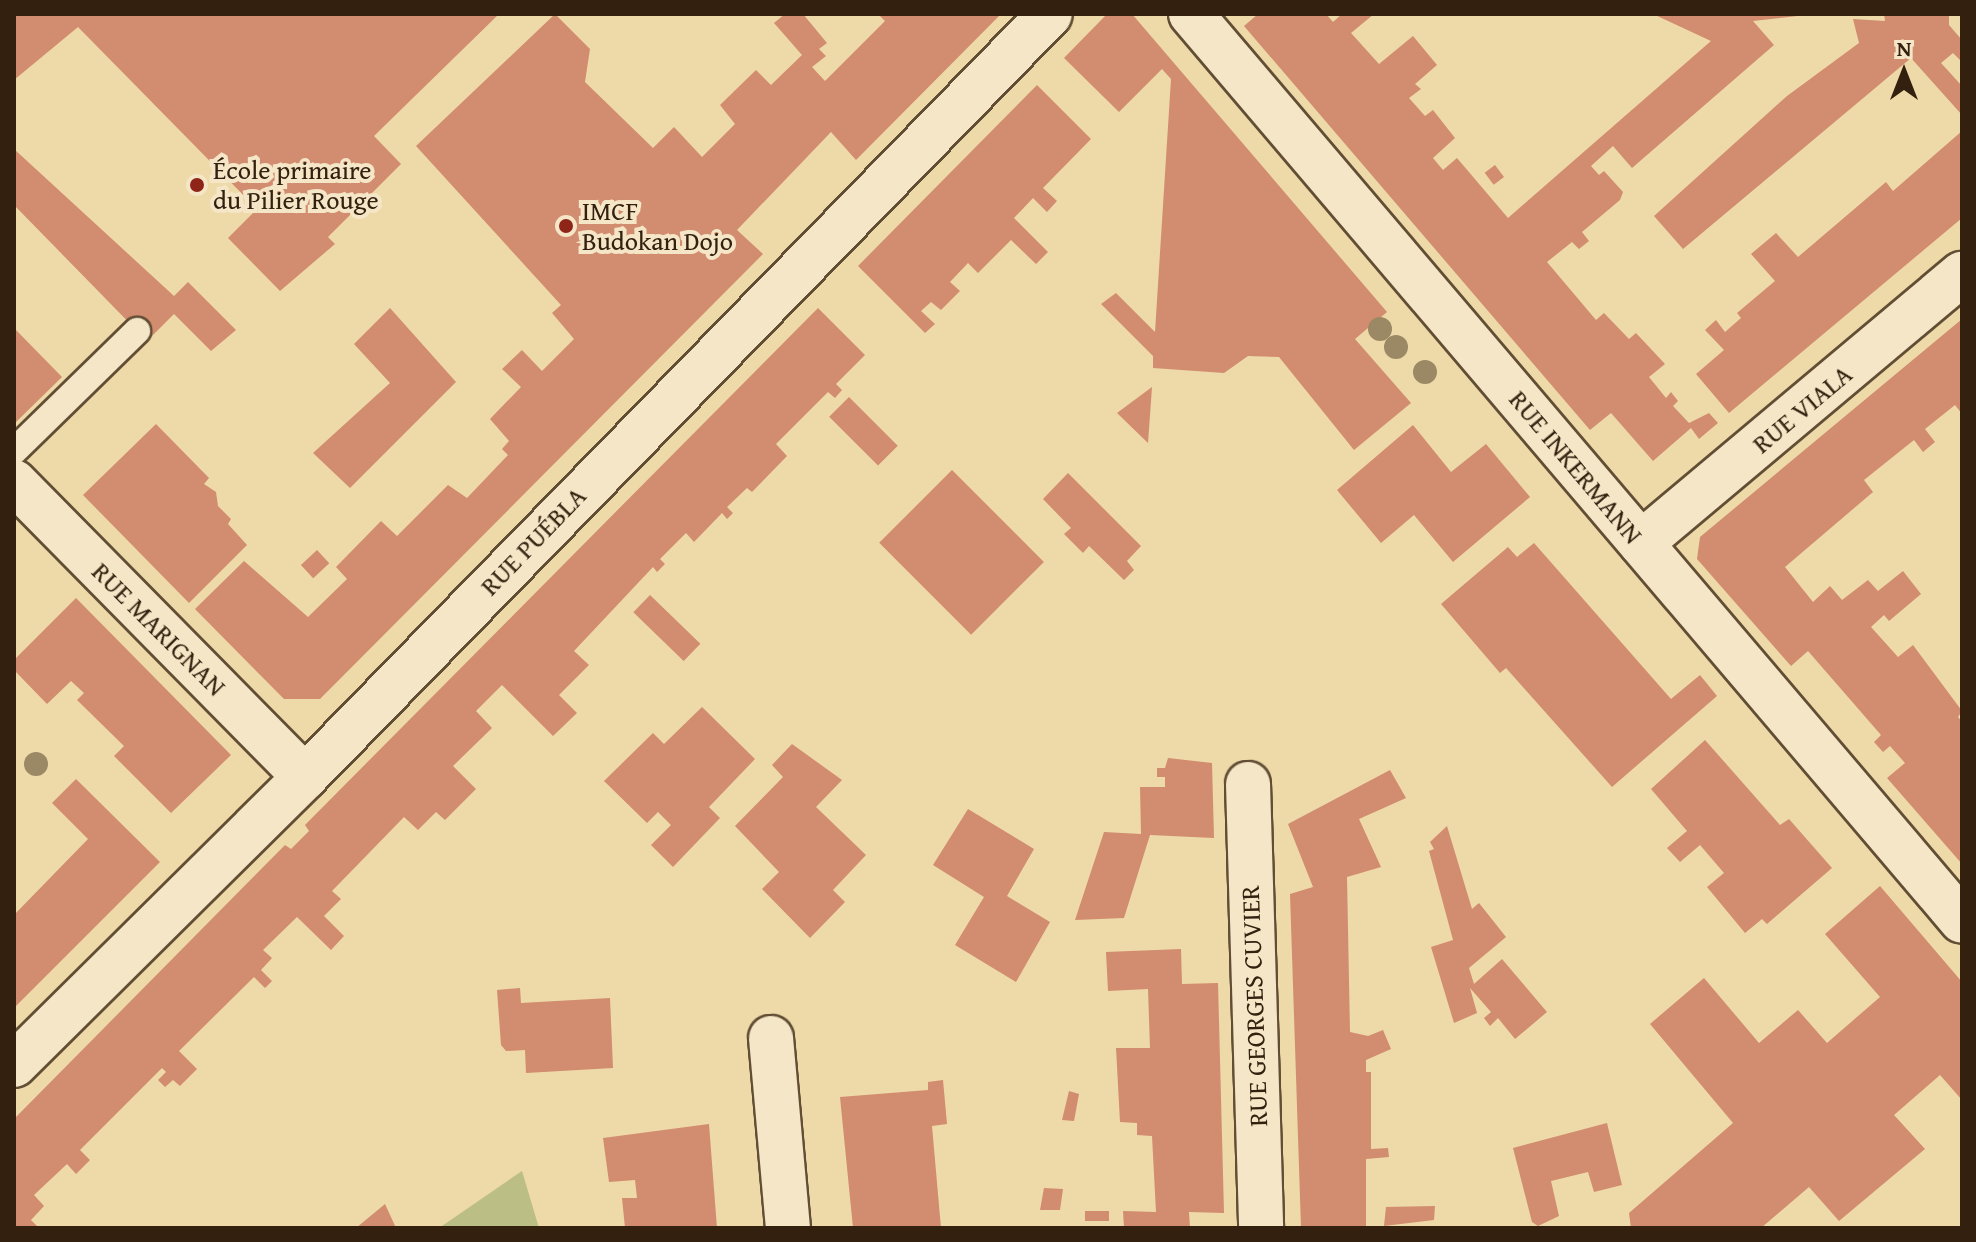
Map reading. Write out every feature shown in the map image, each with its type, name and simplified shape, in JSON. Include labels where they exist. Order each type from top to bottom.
[{"type":"street","name":"RUE PUÉBLA","points":[[14,1065],[305,777],[1050,14]]},
{"type":"street","name":"RUE INKERMANN","points":[[1191,14],[1962,921]]},
{"type":"street","name":"RUE VIALA","points":[[1641,543],[1962,274]]},
{"type":"street","name":"RUE MARIGNAN","points":[[14,482],[305,777]]},
{"type":"street","name":"RUE GEORGES CUVIER","points":[[1248,784],[1261,1228]]},
{"type":"street","points":[[771,1038],[788,1228]]},
{"type":"lane","points":[[14,451],[137,331]]},
{"type":"green space","points":[[522,1171],[539,1228],[439,1228]]},
{"type":"building","points":[[14,14],[499,14],[374,136],[401,164],[328,237],[335,244],[280,291],[228,238],[257,209],[78,27],[14,80]]},
{"type":"building","points":[[555,14],[590,49],[585,82],[653,148],[674,127],[702,157],[735,124],[720,105],[756,70],[771,85],[802,55],[774,23],[785,14],[803,14],[827,43],[819,49],[826,56],[812,67],[825,81],[885,21],[878,14],[1001,14],[856,160],[831,132],[737,230],[763,254],[320,699],[284,699],[195,609],[244,561],[308,617],[347,579],[336,567],[381,521],[397,536],[448,485],[467,498],[508,455],[502,449],[509,441],[490,419],[521,387],[502,369],[522,350],[542,371],[574,339],[552,313],[561,305],[416,146]]},
{"type":"building","points":[[1107,14],[1132,14],[1387,312],[1355,339],[1411,403],[1354,450],[1279,357],[1248,356],[1224,373],[1153,368],[1153,356],[1101,304],[1116,293],[1155,332],[1171,79],[1162,69],[1119,112],[1064,58]]},
{"type":"building","points":[[1258,14],[1326,14],[1333,22],[1342,14],[1374,14],[1351,33],[1379,64],[1413,36],[1437,65],[1415,84],[1421,89],[1409,98],[1425,116],[1433,110],[1455,138],[1433,158],[1443,170],[1457,158],[1508,218],[1711,41],[1653,14],[1815,14],[1753,21],[1774,45],[1632,168],[1613,146],[1591,166],[1599,175],[1604,171],[1623,192],[1620,200],[1582,232],[1589,241],[1579,249],[1572,242],[1547,262],[1596,320],[1604,313],[1629,339],[1636,333],[1665,364],[1649,377],[1666,398],[1671,392],[1678,401],[1673,406],[1689,423],[1709,413],[1718,423],[1699,439],[1691,428],[1653,461],[1611,413],[1590,430],[1244,26]]},
{"type":"building","points":[[1884,14],[1949,14],[1949,25],[1962,40],[1962,62],[1953,53],[1941,63],[1962,86],[1962,115],[1911,58],[1683,249],[1654,216],[1787,96],[1859,43],[1853,19],[1885,21]]},
{"type":"building","points":[[1037,85],[1091,139],[1043,188],[1057,201],[1047,212],[1033,198],[1014,218],[1048,252],[1036,264],[1011,240],[978,273],[968,263],[950,282],[960,291],[941,310],[931,302],[921,311],[935,324],[925,333],[858,266]]},
{"type":"building","points":[[1962,131],[1962,218],[1729,413],[1696,374],[1724,350],[1705,330],[1716,320],[1725,332],[1741,318],[1737,313],[1775,281],[1751,254],[1776,233],[1798,257],[1886,182],[1893,191]]},
{"type":"building","points":[[14,149],[174,296],[188,282],[236,330],[211,351],[174,314],[147,341],[14,205]]},
{"type":"building","points":[[1495,165],[1504,177],[1494,185],[1485,173]]},
{"type":"building","points":[[390,308],[456,382],[350,488],[313,453],[390,383],[354,344]]},
{"type":"building","points":[[818,308],[865,355],[836,384],[842,390],[835,398],[828,392],[776,444],[787,456],[752,492],[747,488],[727,507],[733,513],[727,519],[722,513],[694,542],[686,533],[660,559],[665,564],[657,572],[653,567],[574,651],[589,665],[559,695],[577,713],[553,736],[502,685],[476,711],[492,728],[453,766],[476,789],[445,820],[436,812],[418,830],[404,817],[332,891],[341,899],[324,916],[344,936],[331,950],[297,917],[263,950],[272,958],[261,970],[272,981],[265,988],[254,977],[179,1051],[197,1069],[180,1086],[173,1080],[165,1087],[158,1080],[166,1072],[162,1068],[80,1150],[90,1160],[76,1174],[67,1164],[34,1195],[44,1206],[31,1220],[39,1228],[14,1228],[14,1119],[285,845],[291,849],[309,831],[305,825]]},
{"type":"building","points":[[1962,319],[1962,414],[1955,405],[1925,429],[1935,442],[1923,452],[1914,440],[1864,480],[1873,492],[1785,567],[1813,602],[1830,586],[1842,600],[1868,580],[1878,591],[1903,571],[1921,594],[1889,621],[1884,615],[1871,627],[1898,657],[1913,645],[1962,711],[1958,717],[1962,722],[1962,864],[1887,778],[1905,763],[1890,746],[1883,752],[1874,742],[1881,735],[1808,651],[1791,666],[1697,559],[1700,537]]},
{"type":"building","points":[[14,328],[62,377],[14,424]]},
{"type":"building","points":[[1152,387],[1148,443],[1117,413]]},
{"type":"building","points":[[849,397],[898,446],[878,466],[829,417]]},
{"type":"building","points":[[156,424],[209,478],[204,484],[216,492],[218,506],[231,519],[228,524],[247,545],[189,603],[83,495]]},
{"type":"building","points":[[1413,425],[1451,472],[1486,444],[1530,497],[1453,562],[1414,515],[1381,543],[1337,490]]},
{"type":"building","points":[[952,470],[1044,562],[971,635],[879,543]]},
{"type":"building","points":[[1068,473],[1141,546],[1127,561],[1134,570],[1124,580],[1089,546],[1083,553],[1064,534],[1071,528],[1043,499]]},
{"type":"building","points":[[1534,543],[1671,699],[1700,675],[1717,696],[1612,787],[1506,668],[1500,673],[1441,604],[1508,547],[1517,557]]},
{"type":"building","points":[[317,550],[329,563],[313,578],[301,565]]},
{"type":"building","points":[[650,595],[700,644],[684,661],[633,612]]},
{"type":"building","points":[[76,598],[231,755],[171,813],[114,756],[124,746],[77,700],[84,693],[71,681],[47,704],[14,670],[14,660]]},
{"type":"building","points":[[702,707],[755,759],[709,807],[720,818],[673,867],[651,845],[671,825],[658,812],[647,823],[604,781],[653,733],[664,744]]},
{"type":"building","points":[[1705,740],[1780,825],[1789,819],[1832,868],[1767,924],[1762,919],[1745,933],[1707,887],[1724,873],[1700,845],[1680,862],[1667,848],[1687,831],[1651,789]]},
{"type":"building","points":[[792,744],[842,780],[816,807],[866,855],[833,890],[845,902],[810,938],[762,889],[779,872],[735,826],[783,777],[772,765]]},
{"type":"building","points":[[1168,758],[1212,763],[1214,838],[1150,835],[1124,918],[1075,920],[1104,832],[1141,834],[1140,787],[1165,787],[1165,777],[1157,777],[1157,768],[1165,768]]},
{"type":"building","points":[[1390,770],[1406,798],[1359,819],[1381,867],[1347,877],[1350,1032],[1368,1036],[1383,1030],[1391,1049],[1366,1060],[1366,1072],[1371,1072],[1371,1149],[1388,1148],[1389,1157],[1366,1159],[1366,1228],[1301,1228],[1290,894],[1313,887],[1288,824]]},
{"type":"building","points":[[76,779],[160,862],[14,1008],[14,915],[88,839],[52,803]]},
{"type":"building","points":[[968,809],[1034,849],[1007,896],[1050,922],[1016,982],[955,945],[984,897],[933,865]]},
{"type":"building","points":[[1447,826],[1472,909],[1479,903],[1506,937],[1469,968],[1474,984],[1502,959],[1547,1012],[1515,1039],[1498,1018],[1490,1026],[1484,1018],[1491,1012],[1470,988],[1477,1013],[1454,1023],[1431,947],[1453,940],[1429,851],[1434,849],[1430,842]]},
{"type":"building","points":[[1880,886],[1962,982],[1962,1100],[1940,1075],[1894,1115],[1925,1149],[1839,1221],[1809,1187],[1761,1228],[1631,1228],[1629,1213],[1733,1123],[1650,1024],[1704,978],[1759,1043],[1798,1010],[1827,1043],[1880,997],[1825,934]]},
{"type":"building","points":[[1181,949],[1182,984],[1218,983],[1224,1213],[1189,1212],[1190,1228],[1124,1228],[1123,1211],[1156,1212],[1152,1136],[1137,1135],[1137,1123],[1120,1122],[1116,1048],[1150,1048],[1148,989],[1108,991],[1106,952]]},
{"type":"building","points":[[520,988],[521,1003],[610,998],[613,1068],[526,1073],[525,1050],[506,1051],[501,1045],[497,990]]},
{"type":"building","points":[[943,1080],[947,1124],[932,1126],[941,1228],[853,1228],[840,1097],[928,1090],[928,1082]]},
{"type":"building","points":[[1069,1091],[1079,1094],[1074,1121],[1062,1120]]},
{"type":"building","points":[[1607,1123],[1622,1185],[1594,1192],[1588,1172],[1551,1181],[1559,1216],[1538,1226],[1532,1222],[1513,1148]]},
{"type":"building","points":[[709,1124],[717,1228],[625,1228],[622,1198],[637,1198],[635,1180],[609,1182],[603,1138]]},
{"type":"building","points":[[1044,1188],[1063,1189],[1060,1210],[1040,1210]]},
{"type":"building","points":[[385,1204],[396,1228],[356,1228]]},
{"type":"building","points":[[1435,1206],[1434,1220],[1384,1226],[1386,1207]]},
{"type":"building","points":[[1085,1211],[1109,1211],[1109,1221],[1085,1221]]},
{"type":"place","name":"École primaire du Pilier Rouge","points":[[197,185]]},
{"type":"place","name":"IMCF Budokan Dojo","points":[[566,226]]}]
